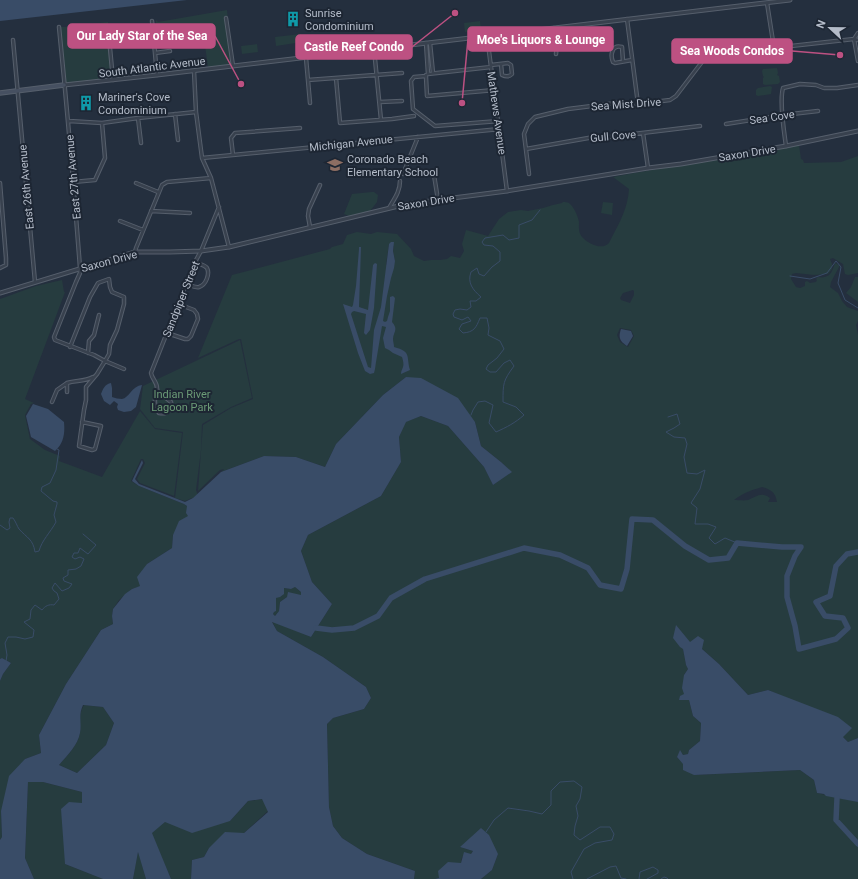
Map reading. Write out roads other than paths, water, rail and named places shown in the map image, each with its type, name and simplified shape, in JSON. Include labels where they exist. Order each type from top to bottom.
[{"type":"main road","points":[[0,93],[64,86]]},
{"type":"street","name":"South Atlantic Avenue","points":[[64,86],[790,0]]},
{"type":"street","points":[[767,3],[774,48]]},
{"type":"street","points":[[226,18],[233,66]]},
{"type":"street","points":[[627,19],[638,104]]},
{"type":"street","points":[[152,21],[157,75]]},
{"type":"street","name":"East 27th Avenue","points":[[59,27],[64,86],[69,121],[80,268]]},
{"type":"street","points":[[108,27],[113,80]]},
{"type":"street","points":[[555,28],[556,54]]},
{"type":"street","points":[[858,33],[854,39],[858,61]]},
{"type":"street","name":"Mathews Avenue","points":[[487,36],[507,191]]},
{"type":"street","points":[[854,39],[858,40]]},
{"type":"street","name":"Sea Mist Drive","points":[[529,174],[524,134],[528,124],[535,117],[568,109],[616,103],[638,104],[670,100],[676,96],[705,58],[710,55],[854,39]]},
{"type":"street","name":"East 26th Avenue","points":[[13,40],[35,282]]},
{"type":"street","points":[[426,43],[427,96],[494,90]]},
{"type":"street","points":[[430,43],[433,73]]},
{"type":"street","points":[[623,62],[622,47],[618,46],[613,50],[612,61],[615,63],[623,62],[632,60]]},
{"type":"street","points":[[374,49],[381,120]]},
{"type":"street","points":[[155,53],[170,51]]},
{"type":"street","points":[[306,58],[310,102]]},
{"type":"street","points":[[499,120],[435,126],[413,109],[411,81],[414,77],[433,73],[508,63],[511,65],[512,74],[510,76],[502,75],[501,64]]},
{"type":"street","points":[[194,71],[196,112],[202,158],[211,178],[228,247]]},
{"type":"street","points":[[308,80],[402,73]]},
{"type":"street","points":[[336,78],[340,123],[414,116]]},
{"type":"street","points":[[786,146],[783,115],[783,88],[800,84],[816,85],[824,88],[858,85]]},
{"type":"street","points":[[380,102],[402,101]]},
{"type":"street","name":"Sea Cove","points":[[726,124],[818,111]]},
{"type":"street","points":[[69,121],[102,123],[196,112]]},
{"type":"street","points":[[175,114],[178,140]]},
{"type":"street","points":[[138,118],[141,143]]},
{"type":"street","points":[[73,182],[95,180],[105,158],[102,123]]},
{"type":"street","name":"Gull Cove","points":[[526,149],[594,137],[609,137],[700,126]]},
{"type":"street","points":[[233,155],[231,138],[235,133],[300,128]]},
{"type":"street","name":"Michigan Avenue","points":[[202,158],[500,130]]},
{"type":"street","name":"Saxon Drive","points":[[0,293],[136,252],[170,252],[228,247],[407,204],[507,191],[681,164],[786,146],[858,131]]},
{"type":"street","points":[[643,133],[648,168]]},
{"type":"street","points":[[403,174],[418,137]]},
{"type":"street","points":[[434,175],[438,200]]},
{"type":"street","points":[[136,252],[136,248],[150,211],[162,185],[167,182],[211,178]]},
{"type":"street","points":[[389,208],[398,193],[400,181]]},
{"type":"street","points":[[136,183],[158,192]]},
{"type":"street","points":[[0,184],[6,258],[6,265],[0,268]]},
{"type":"street","points":[[310,227],[308,216],[309,208],[320,185]]},
{"type":"street","name":"Sandpiper Street","points":[[157,392],[171,402],[172,408],[167,413],[158,413],[155,409],[157,386],[151,373],[195,262],[219,207]]},
{"type":"street","points":[[150,211],[190,212]]},
{"type":"street","points":[[120,221],[143,230]]},
{"type":"street","points":[[187,284],[197,287],[205,283],[208,273],[207,269],[205,266],[195,262]]},
{"type":"street","points":[[80,268],[80,273],[54,337],[55,340],[94,355],[124,369]]},
{"type":"street","points":[[70,346],[90,297],[98,282],[109,279],[112,292],[124,298],[124,304],[117,330],[105,361],[97,374],[86,387],[86,400],[82,422],[79,446],[92,450],[95,449],[101,426],[82,422]]},
{"type":"street","points":[[167,333],[188,339],[191,336],[198,319],[194,310],[178,304]]},
{"type":"street","points":[[88,353],[89,341],[94,335],[99,315]]},
{"type":"street","points":[[52,402],[57,390],[70,382],[79,382],[97,374]]},
{"type":"street","points":[[67,384],[67,392]]},
{"type":"water","points":[[0,0],[187,0],[0,21]]},
{"type":"water","points":[[394,242],[393,251],[395,261],[383,321],[387,321],[390,311],[390,297],[393,296],[395,298],[392,322],[395,327],[393,337],[394,347],[406,353],[410,370],[401,374],[403,367],[402,357],[385,348],[383,338],[386,327],[382,326],[374,373],[370,374],[365,371],[358,353],[343,304],[352,307],[353,305],[359,247],[361,247],[359,307],[368,310],[373,265],[375,263],[377,264],[374,308],[370,330],[366,335],[364,333],[366,314],[354,311],[351,314],[368,367],[371,368],[374,330],[381,307],[389,244]]},
{"type":"water","points":[[621,329],[631,331],[633,336],[627,346],[620,339]]},
{"type":"water","points":[[406,377],[421,378],[458,398],[475,422],[481,446],[512,472],[493,485],[484,467],[448,426],[421,416],[406,422],[399,437],[401,462],[381,496],[308,535],[301,551],[312,582],[332,604],[311,637],[272,622],[277,631],[323,657],[366,687],[371,698],[364,709],[333,718],[327,724],[329,807],[333,826],[342,838],[367,854],[415,871],[414,879],[191,879],[192,860],[204,857],[209,848],[225,832],[244,833],[268,812],[262,799],[248,801],[230,821],[192,833],[165,822],[152,833],[171,879],[146,879],[138,852],[133,879],[103,879],[65,864],[61,809],[69,802],[82,803],[82,792],[43,782],[28,782],[25,858],[34,879],[0,879],[0,840],[2,837],[1,811],[9,776],[25,759],[41,753],[39,735],[66,684],[101,630],[113,624],[113,609],[125,594],[140,586],[137,577],[147,564],[172,548],[173,535],[179,521],[188,516],[186,513],[187,506],[184,504],[139,486],[132,481],[142,460],[143,463],[135,479],[139,484],[185,502],[193,498],[221,472],[264,456],[296,457],[325,467],[336,444],[383,395]],"holes":[[[295,587],[301,592],[301,595],[288,592],[287,597],[280,602],[279,611],[275,616],[273,614],[276,611],[276,598],[284,594],[284,588],[291,589]],[[83,705],[103,707],[114,723],[106,745],[77,773],[59,765],[77,742]]]},
{"type":"water","points":[[111,383],[112,397],[121,399],[127,397],[136,387],[142,385],[136,407],[131,411],[124,412],[118,410],[118,404],[114,401],[110,405],[104,401],[101,394],[103,389]]},
{"type":"water","points":[[33,404],[48,409],[64,422],[63,438],[55,451],[31,437],[26,416]]},
{"type":"water","points":[[676,625],[690,642],[698,636],[704,640],[702,649],[719,664],[748,695],[768,690],[838,717],[852,728],[843,737],[848,742],[858,738],[858,802],[817,793],[814,780],[800,770],[694,775],[683,770],[683,764],[677,757],[680,750],[683,755],[688,754],[689,750],[700,741],[701,723],[693,716],[689,700],[679,700],[680,696],[684,694],[682,688],[684,675],[688,669],[683,649],[673,638]]},
{"type":"water","points":[[2,658],[11,663],[0,681],[0,659]]},
{"type":"water","points":[[481,828],[489,835],[498,854],[492,870],[481,879],[435,879],[439,878],[438,871],[448,862],[461,863],[464,852],[471,854],[473,851],[460,847]]},
{"type":"waterway","points":[[471,415],[478,402],[485,401],[493,405],[489,423],[496,432],[511,425],[524,415],[516,407],[503,402],[504,382],[514,366],[510,360],[504,363],[496,372],[490,372],[486,369],[504,349],[500,341],[488,335],[489,328],[487,318],[480,318],[474,329],[470,332],[463,333],[459,329],[462,324],[471,321],[468,317],[462,320],[454,317],[453,314],[455,310],[467,310],[471,307],[470,301],[476,301],[481,297],[470,283],[471,272],[477,268],[479,274],[484,276],[500,261],[500,252],[493,246],[484,245],[482,242],[485,238],[503,235],[509,240],[519,238],[519,225],[532,220],[540,210]]},
{"type":"waterway","points":[[790,276],[810,279],[827,273],[836,261],[841,267],[838,283],[845,300],[858,308]]},
{"type":"waterway","points":[[668,417],[677,414],[680,424],[666,432],[674,437],[685,438],[687,444],[684,457],[687,473],[697,474],[705,470],[700,489],[691,503],[697,508],[695,524],[708,524],[716,527],[709,538],[715,544],[725,538],[737,543]]},
{"type":"waterway","points":[[0,525],[7,530],[10,528],[10,518],[13,518],[19,529],[31,541],[35,552],[39,551],[44,540],[56,522],[54,515],[57,502],[53,501],[41,491],[42,487],[50,483],[56,470],[59,450],[57,449]]},
{"type":"waterway","points":[[316,628],[332,630],[354,628],[378,616],[391,598],[425,579],[524,548],[560,555],[588,568],[600,585],[621,589],[627,569],[632,519],[653,520],[685,546],[709,560],[728,558],[737,543],[801,547],[795,556],[787,576],[787,597],[795,626],[799,649],[836,639],[848,628],[843,618],[825,616],[816,602],[830,596],[836,566],[847,554],[858,552]]},
{"type":"waterway","points":[[6,661],[7,655],[5,643],[8,637],[25,639],[33,637],[34,630],[24,622],[30,619],[31,610],[35,605],[42,610],[44,607],[54,605],[59,599],[57,593],[52,588],[55,583],[62,591],[69,588],[72,584],[64,581],[63,578],[68,575],[68,570],[76,569],[81,566],[84,559],[80,557],[75,559],[72,557],[74,553],[78,553],[80,548],[88,554],[96,545],[83,534]]},
{"type":"waterway","points":[[486,832],[494,820],[508,808],[542,814],[551,805],[551,791],[560,782],[574,781],[582,787],[580,799],[576,806],[578,816],[574,835],[580,840],[600,827],[610,827],[614,834],[612,840],[595,843],[584,849],[571,872],[573,879]]},
{"type":"waterway","points":[[837,798],[836,820],[858,844]]},
{"type":"waterway","points":[[587,879],[610,867],[616,866],[621,878],[626,879]]},
{"type":"waterway","points":[[639,879],[640,872],[653,867],[658,870],[658,873],[647,879]]},
{"type":"waterway","points":[[661,879],[664,877],[668,879]]},
{"type":"place","name":"Castle Reef Condo","points":[[455,13]]},
{"type":"place","name":"Sunrise Condominium","points":[[293,19]]},
{"type":"place","name":"Sea Woods Condos","points":[[840,55]]},
{"type":"place","name":"Our Lady Star of the Sea","points":[[241,84]]},
{"type":"place","name":"Mariner's Cove Condominium","points":[[86,103]]},
{"type":"place","name":"Moe's Liquors & Lounge","points":[[462,103]]},
{"type":"place","name":"Coronado Beach Elementary School","points":[[335,165]]},
{"type":"park label","name":"Indian River Lagoon Park","points":[[182,400]]}]
